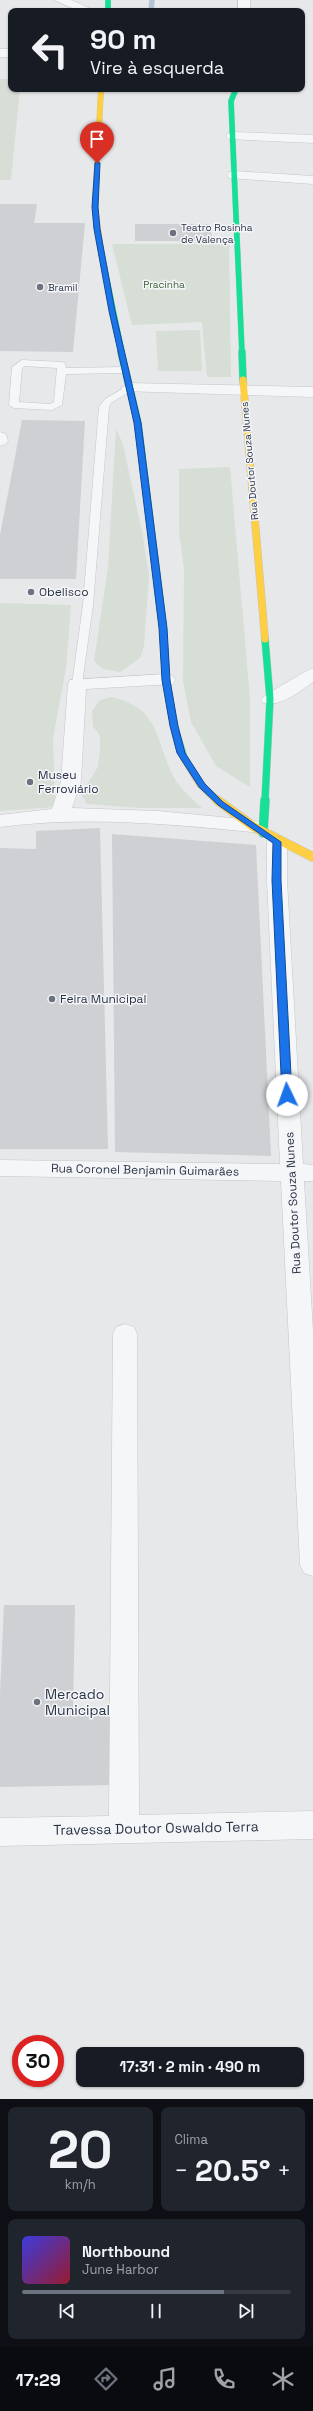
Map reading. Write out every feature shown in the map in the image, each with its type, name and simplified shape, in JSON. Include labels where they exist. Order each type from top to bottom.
[{"type":"main road","points":[[101,92],[96,214],[124,370],[140,439],[163,628],[166,680],[174,726],[181,753],[202,786],[220,803],[264,834],[313,857]]},
{"type":"main road","name":"Rua Doutor Souza Nunes","points":[[235,92],[231,101],[243,389],[270,700],[264,834]]},
{"type":"street","points":[[60,0],[82,8]]},
{"type":"street","points":[[233,136],[313,139]]},
{"type":"street","points":[[234,175],[313,180]]},
{"type":"street","points":[[129,388],[243,389],[313,392]]},
{"type":"street","points":[[270,700],[310,679]]},
{"type":"street","points":[[60,814],[71,781],[77,684],[166,680]]},
{"type":"street","points":[[0,821],[60,814],[188,819],[264,834]]},
{"type":"street","name":"Rua Doutor Souza Nunes","points":[[264,834],[277,880],[302,1172],[313,1565]]},
{"type":"street","name":"Rua Coronel Benjamin Guimarães","points":[[0,1168],[302,1172]]},
{"type":"street","points":[[124,1829],[125,1334]]},
{"type":"street","name":"Travessa Doutor Oswaldo Terra","points":[[0,1832],[313,1825]]},
{"type":"lane","points":[[19,364],[60,364],[62,365],[61,371],[59,403],[52,407],[22,407],[14,405],[17,367],[19,364]]},
{"type":"lane","points":[[61,371],[124,370]]},
{"type":"lane","points":[[77,684],[88,605],[104,407],[108,401],[129,388]]},
{"type":"green space","points":[[0,79],[8,79],[8,92],[20,92],[11,180],[0,180]]},
{"type":"green space","name":"Pracinha","points":[[112,244],[229,244],[231,377],[207,377],[202,322],[132,325]]},
{"type":"green space","points":[[200,330],[202,371],[158,371],[156,331]]},
{"type":"green space","points":[[116,428],[123,445],[143,536],[149,576],[144,646],[140,658],[120,672],[103,669],[94,661],[108,568]]},
{"type":"green space","points":[[230,467],[250,699],[250,787],[216,766],[191,722],[183,681],[184,568],[179,532],[179,469]]},
{"type":"green space","points":[[0,603],[71,605],[66,668],[53,738],[55,807],[0,811]]},
{"type":"green space","points":[[111,697],[128,702],[149,718],[155,729],[168,765],[175,779],[184,791],[202,808],[141,808],[87,804],[81,794],[98,767],[100,750],[100,736],[93,726],[92,711],[100,700]]},
{"type":"building","name":"Bramil","points":[[0,204],[37,204],[34,223],[85,223],[73,352],[0,351]]},
{"type":"building","name":"Teatro Rosinha de Valença","points":[[135,224],[209,224],[213,241],[135,241]]},
{"type":"building","points":[[22,420],[85,421],[76,579],[0,579],[0,535]]},
{"type":"building","name":"Feira Municipal","points":[[100,828],[108,1149],[0,1149],[0,848],[36,849],[36,831]]},
{"type":"building","points":[[112,834],[256,845],[271,1156],[115,1152]]},
{"type":"building","name":"Mercado Municipal","points":[[4,1605],[75,1605],[73,1710],[115,1710],[114,1785],[0,1787],[0,1695]]},
{"type":"waterway","points":[[151,8],[152,0]]},
{"type":"traffic: fast","points":[[108,0],[108,8]]},
{"type":"traffic: fast","points":[[235,92],[231,101],[243,380]]},
{"type":"traffic: fast","points":[[101,251],[112,311],[138,423],[163,628],[166,680],[174,726],[184,758]]},
{"type":"traffic: fast","points":[[263,833],[270,699],[265,639]]},
{"type":"traffic: slow","points":[[101,92],[95,207],[101,251]]},
{"type":"traffic: slow","points":[[243,380],[265,639]]},
{"type":"traffic: slow","points":[[184,758],[200,784],[214,798],[240,818],[269,836],[313,857]]},
{"type":"place","name":"Teatro Rosinha de Valença","points":[[173,233]]},
{"type":"place","name":"Bramil","points":[[40,287]]},
{"type":"place","name":"Obelisco","points":[[31,592]]},
{"type":"place","name":"Museu Ferroviário","points":[[30,782]]},
{"type":"place","name":"Feira Municipal","points":[[52,999]]},
{"type":"place","name":"Mercado Municipal","points":[[37,1702]]},
{"type":"route","points":[[97,163],[95,207],[97,229],[124,370],[138,423],[163,628],[166,680],[174,726],[181,753],[202,786],[220,803],[277,842],[277,880],[287,1095]]}]
